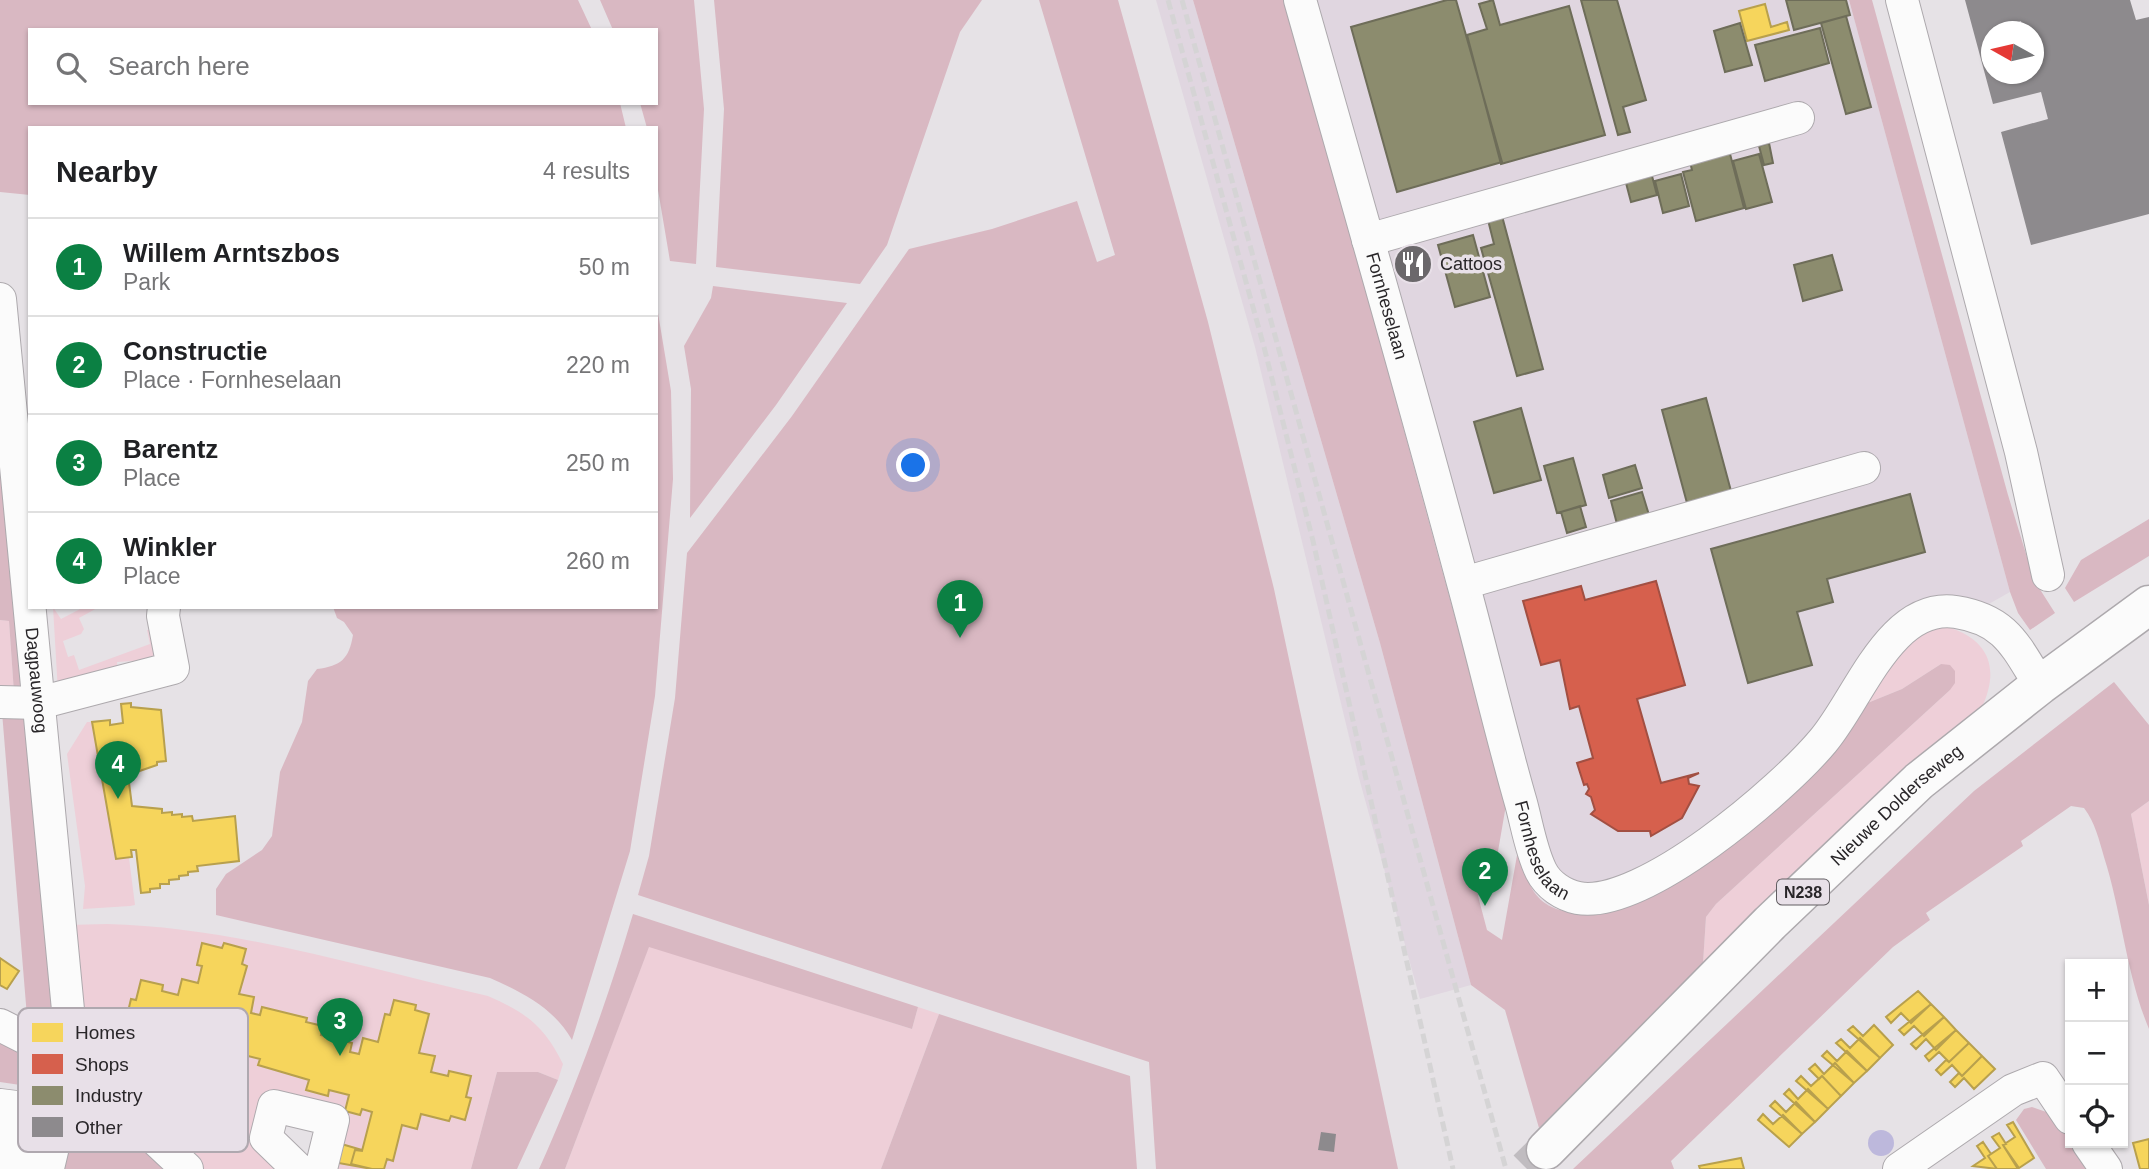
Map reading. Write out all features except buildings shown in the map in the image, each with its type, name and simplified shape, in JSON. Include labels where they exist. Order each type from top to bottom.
[{"type":"main road","name":"Nieuwe Dolderseweg","points":[[1546,1150],[1770,923],[1919,780],[2040,684],[2149,605]]},
{"type":"street","name":"Fornheselaan","points":[[1300,0],[1464,583],[1540,869],[1549,882],[1579,898],[1607,898],[1644,884],[1695,851],[1770,794],[1821,744],[1846,713],[1881,654],[1912,620],[1930,612],[1948,611],[1984,618],[2003,628],[2040,684]]},
{"type":"street","points":[[1902,0],[2021,452],[2048,575]]},
{"type":"street","name":"Fornheselaan","points":[[1368,240],[1798,118]]},
{"type":"street","name":"Dagpauwoog","points":[[0,299],[28,593]]},
{"type":"street","points":[[1464,583],[1864,468]]},
{"type":"street","name":"Dagpauwoog","points":[[30,609],[68,1008]]},
{"type":"street","points":[[0,702],[39,704],[173,668],[164,609]]},
{"type":"street","points":[[0,1025],[18,1034]]},
{"type":"street","points":[[1899,1169],[2013,1090],[2043,1078],[2065,1111]]},
{"type":"street","points":[[0,1105],[16,1107],[5,1164]]},
{"type":"street","points":[[298,1169],[266,1138],[274,1106],[333,1120],[321,1169]]},
{"type":"street","points":[[2091,1148],[2106,1169]]},
{"type":"street","name":"Dagpauwoog","points":[[5,1164],[48,1168],[52,1152]]},
{"type":"street","points":[[169,1152],[187,1169]]},
{"type":"shaded area","points":[[0,0],[578,0],[591,28],[28,28],[28,105],[620,105],[626,126],[28,126],[28,195],[0,192]]},
{"type":"shaded area","points":[[600,0],[694,0],[704,109],[696,264],[670,261],[658,190],[658,126],[646,126],[641,105],[658,105],[658,28],[612,28]]},
{"type":"shaded area","points":[[714,0],[982,0],[960,32],[887,245],[860,284],[716,267],[724,109]]},
{"type":"shaded area","points":[[1039,0],[1118,0],[1208,322],[1274,589],[1398,1169],[1156,1169],[1149,1062],[638,895],[649,856],[675,698],[687,553],[792,416],[909,249],[992,229],[1077,201],[1097,262],[1115,255]]},
{"type":"shaded area","points":[[1156,0],[1193,0],[1380,643],[1471,985],[1420,999],[1359,778],[1255,347]]},
{"type":"shaded area","points":[[1193,0],[1287,0],[1506,805],[1492,886],[1480,889],[1478,896],[1487,930],[1502,940],[1519,844],[1534,892],[1551,907],[1584,912],[1617,907],[1865,704],[1902,689],[1941,664],[1950,665],[1955,671],[1955,683],[1950,690],[1716,904],[1706,917],[1703,963],[1539,1128],[1505,1010],[1471,985],[1380,643]]},
{"type":"shaded area","points":[[1287,0],[1849,0],[2010,592],[1948,627],[1865,704],[1617,907],[1578,914],[1548,905],[1533,891],[1500,783]]},
{"type":"shaded area","points":[[1849,0],[1872,0],[2008,495],[2034,580],[2055,613],[2030,630],[2018,613],[2010,592]]},
{"type":"shaded area","points":[[713,286],[847,303],[776,405],[690,518],[691,389],[684,346],[711,298]]},
{"type":"shaded area","points":[[658,313],[671,391],[673,479],[655,696],[630,851],[572,1040],[547,1010],[514,989],[490,978],[216,915],[216,889],[226,874],[262,850],[272,836],[280,772],[302,722],[308,681],[317,669],[338,663],[349,650],[353,635],[344,622],[337,618],[334,609],[658,609]]},
{"type":"shaded area","points":[[0,416],[28,685],[14,693],[9,621],[0,620]]},
{"type":"shaded area","points":[[2149,519],[2149,556],[2074,602],[2065,588],[2081,560]]},
{"type":"shaded area","points":[[53,609],[61,619],[80,609],[95,609],[79,618],[84,629],[81,634],[63,641],[68,657],[74,655],[79,670],[150,644],[147,630],[150,630],[155,655],[150,662],[133,671],[132,661],[117,662],[118,675],[58,692]]},
{"type":"shaded area","points":[[0,620],[9,621],[14,693],[0,692]]},
{"type":"shaded area","points":[[1948,627],[1973,640],[1987,657],[1990,680],[1982,707],[1703,963],[1706,917],[1716,904],[1950,690],[1941,664],[1902,689],[1865,704],[1889,659],[1914,632]]},
{"type":"shaded area","points":[[2114,682],[2149,725],[2149,801],[2131,814],[2149,905],[2149,1029],[2135,987],[2110,878],[2096,831],[2084,808],[2071,806],[2021,841],[2023,846],[1926,913],[1930,920],[1893,947],[1671,1161],[1674,1169],[1573,1169],[1974,791]]},
{"type":"shaded area","points":[[2,712],[18,713],[28,719],[58,1008],[26,1008]]},
{"type":"shaded area","points":[[87,722],[92,722],[116,859],[129,858],[135,905],[83,909],[85,886],[67,754]]},
{"type":"shaded area","points":[[2149,801],[2149,905],[2131,814]]},
{"type":"shaded area","points":[[633,914],[918,1007],[912,1029],[649,947],[565,1169],[539,1169],[590,1043]]},
{"type":"shaded area","points":[[67,925],[155,927],[251,941],[488,996],[514,1008],[533,1022],[549,1040],[563,1064],[558,1080],[538,1072],[497,1072],[471,1169],[333,1169],[347,1111],[294,1094],[276,1096],[281,1169],[201,1169],[183,1152],[248,1152],[248,1008],[80,1008]]},
{"type":"shaded area","points":[[649,946],[912,1029],[918,1007],[939,1014],[881,1169],[565,1169]]},
{"type":"shaded area","points":[[939,1014],[1130,1076],[1137,1169],[881,1169]]},
{"type":"shaded area","points":[[0,1038],[18,1048],[18,1085],[0,1082]]},
{"type":"shaded area","points":[[497,1072],[538,1072],[558,1080],[517,1169],[471,1169]]},
{"type":"shaded area","points":[[2032,1107],[2049,1113],[2065,1134],[2065,1148],[2076,1148],[2092,1169],[2046,1169],[2016,1120],[2024,1109]]},
{"type":"shaded area","points":[[1881,1130],[1890,1134],[1894,1143],[1890,1152],[1881,1156],[1872,1152],[1868,1143],[1872,1134]]},
{"type":"shaded area","points":[[18,1143],[18,1152],[33,1152],[30,1169],[14,1169]]},
{"type":"shaded area","points":[[58,1152],[156,1152],[175,1169],[54,1169]]},
{"type":"tunnel","points":[[1527,1169],[1546,1150]]},
{"type":"railway","points":[[1168,0],[1264,347],[1313,541],[1453,1169]]},
{"type":"railway","points":[[1182,0],[1506,1169]]},
{"type":"place","name":"Cattoos","points":[[1413,264]]},
{"type":"place","name":"Willem Arntszbos","points":[[960,638]]},
{"type":"place","name":"Winkler","points":[[118,799]]},
{"type":"place","name":"Constructie","points":[[1485,906]]},
{"type":"place","name":"Barentz","points":[[340,1056]]}]
